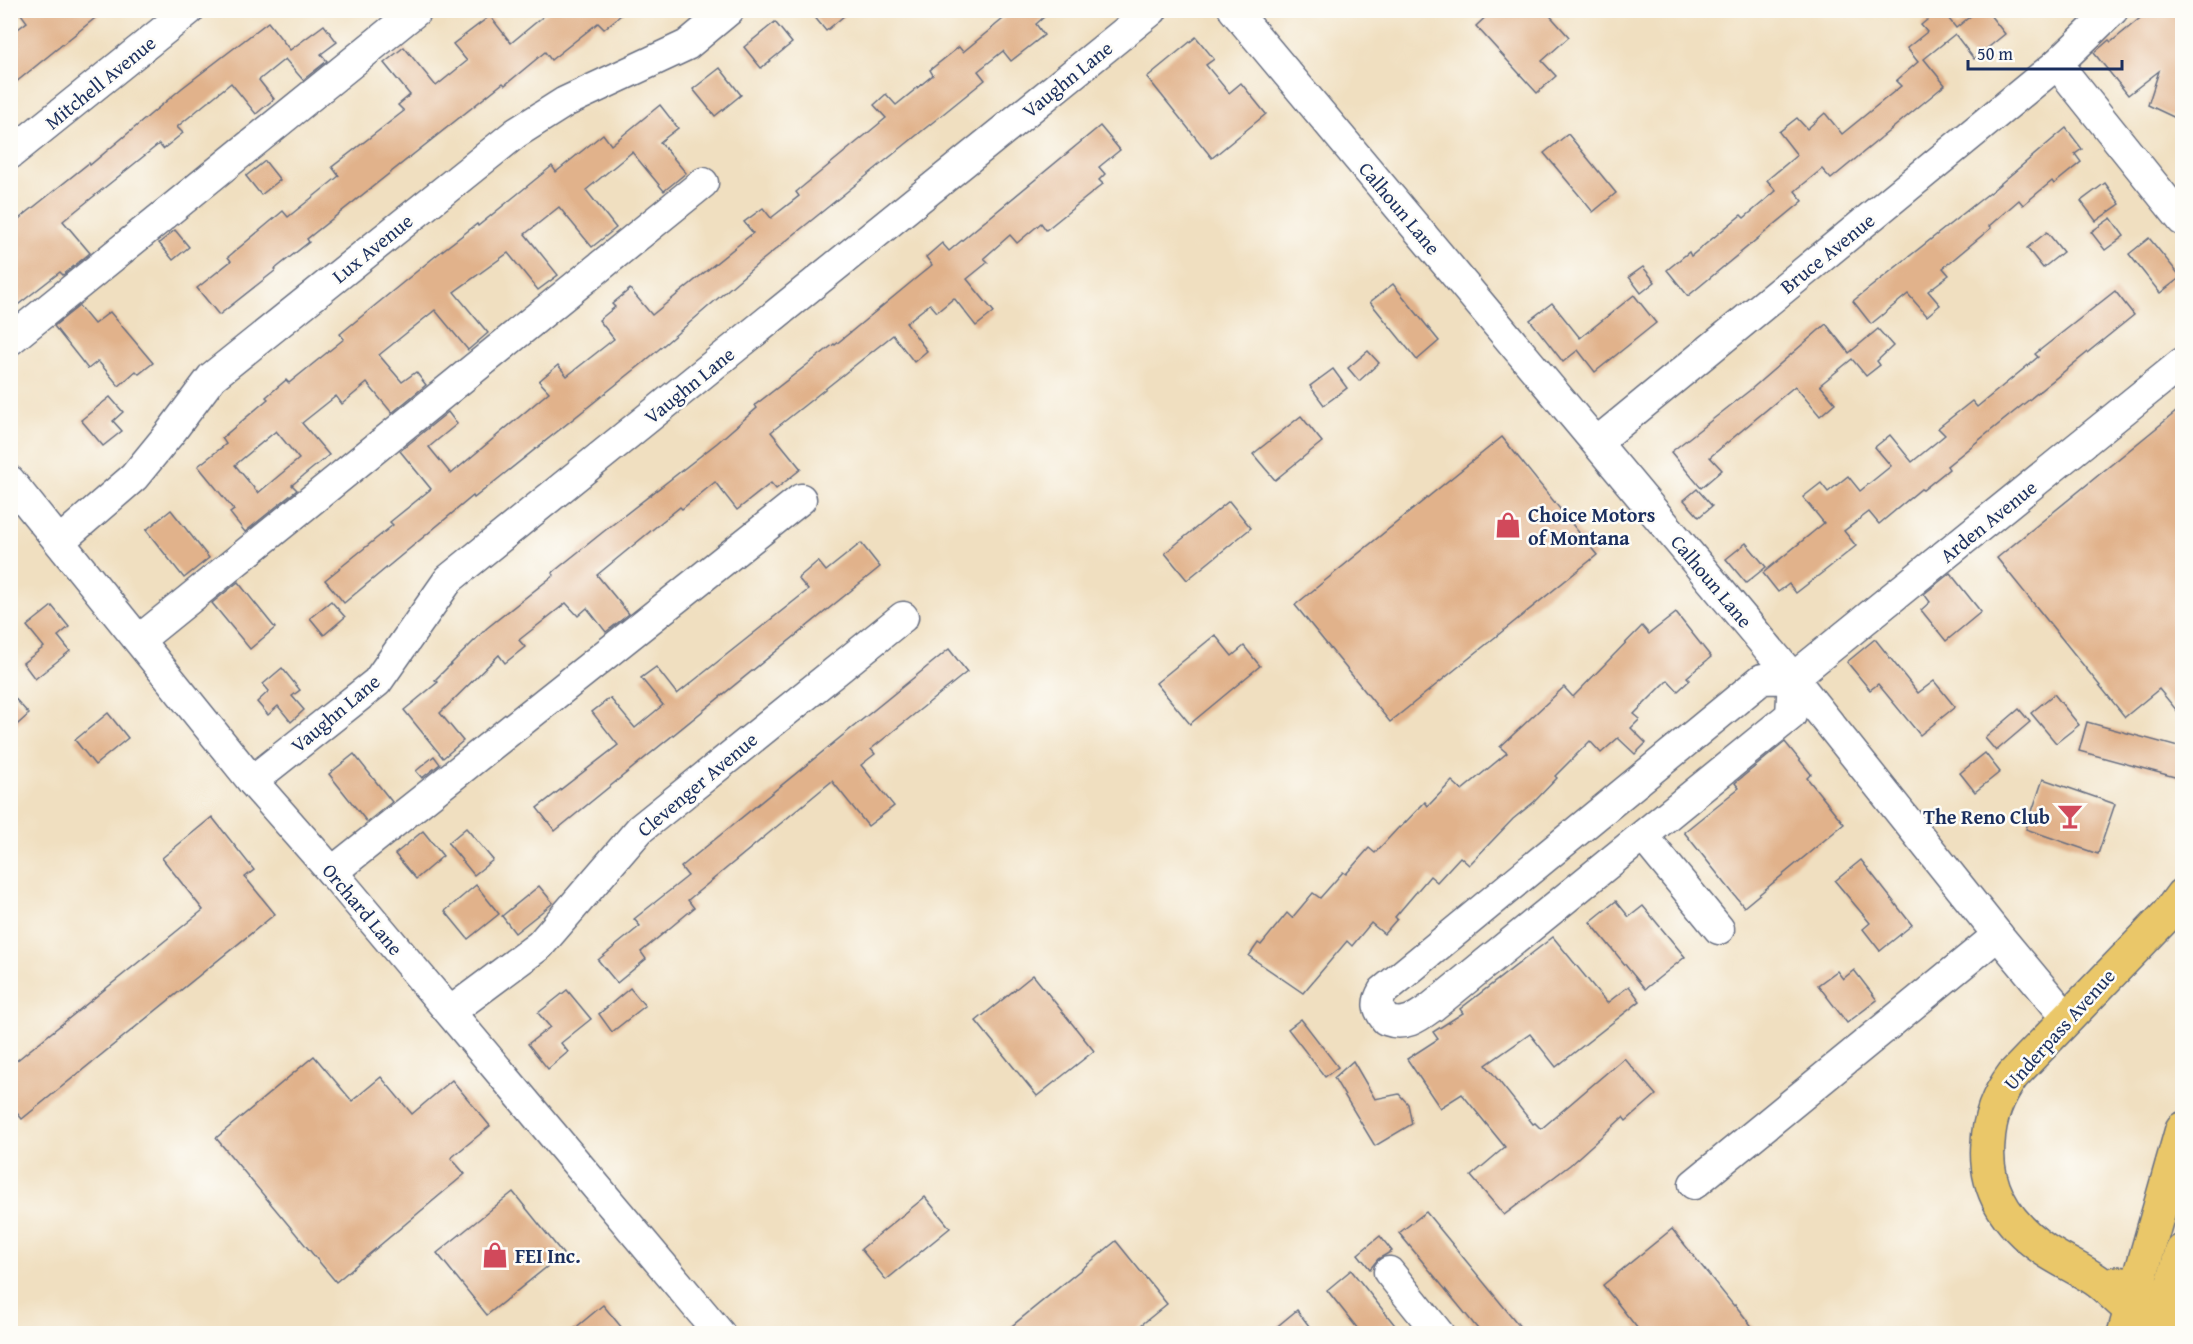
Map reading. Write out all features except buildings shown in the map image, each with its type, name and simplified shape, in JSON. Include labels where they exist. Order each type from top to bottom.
[{"type":"main road","name":"Underpass Avenue","points":[[2130,1309],[2097,1280],[2044,1250],[2012,1222],[1995,1195],[1988,1171],[1988,1133],[1994,1111],[2005,1086],[2167,915],[2182,894]]},
{"type":"main road","points":[[2182,1130],[2130,1309],[2168,1322],[2182,1251]]},
{"type":"street","name":"Mitchell Avenue","points":[[10,154],[189,10]]},
{"type":"street","points":[[10,340],[417,10]]},
{"type":"street","name":"Lux Avenue","points":[[60,541],[134,477],[212,376],[506,140],[565,102],[687,45],[729,10]]},
{"type":"street","name":"Vaughn Lane","points":[[252,781],[377,682],[449,579],[1152,10]]},
{"type":"street","name":"Calhoun Lane","points":[[1234,10],[1793,678],[2067,1018]]},
{"type":"street","name":"Bruce Avenue","points":[[1597,442],[2057,64],[2113,10]]},
{"type":"street","points":[[2057,64],[2182,220]]},
{"type":"street","points":[[140,640],[703,183]]},
{"type":"street","name":"Arden Avenue","points":[[1793,678],[2182,363]]},
{"type":"street","name":"Orchard Lane","points":[[10,480],[252,781],[332,872],[720,1334]]},
{"type":"street","points":[[332,872],[801,499]]},
{"type":"street","name":"Clevenger Avenue","points":[[450,1012],[540,945],[640,829],[903,617]]},
{"type":"street","points":[[1793,678],[1791,715],[1414,1020],[1393,1023],[1386,1020],[1379,1010],[1377,1001],[1383,991],[1762,679],[1793,678]]},
{"type":"street","points":[[1634,783],[1653,827],[1719,929]]},
{"type":"street","points":[[1694,1185],[1998,935]]},
{"type":"street","points":[[1389,1272],[1439,1334]]},
{"type":"place","name":"Choice Motors of Montana","points":[[1508,525]]},
{"type":"place","name":"The Reno Club","points":[[2070,816]]},
{"type":"place","name":"FEI Inc.","points":[[495,1255]]}]
